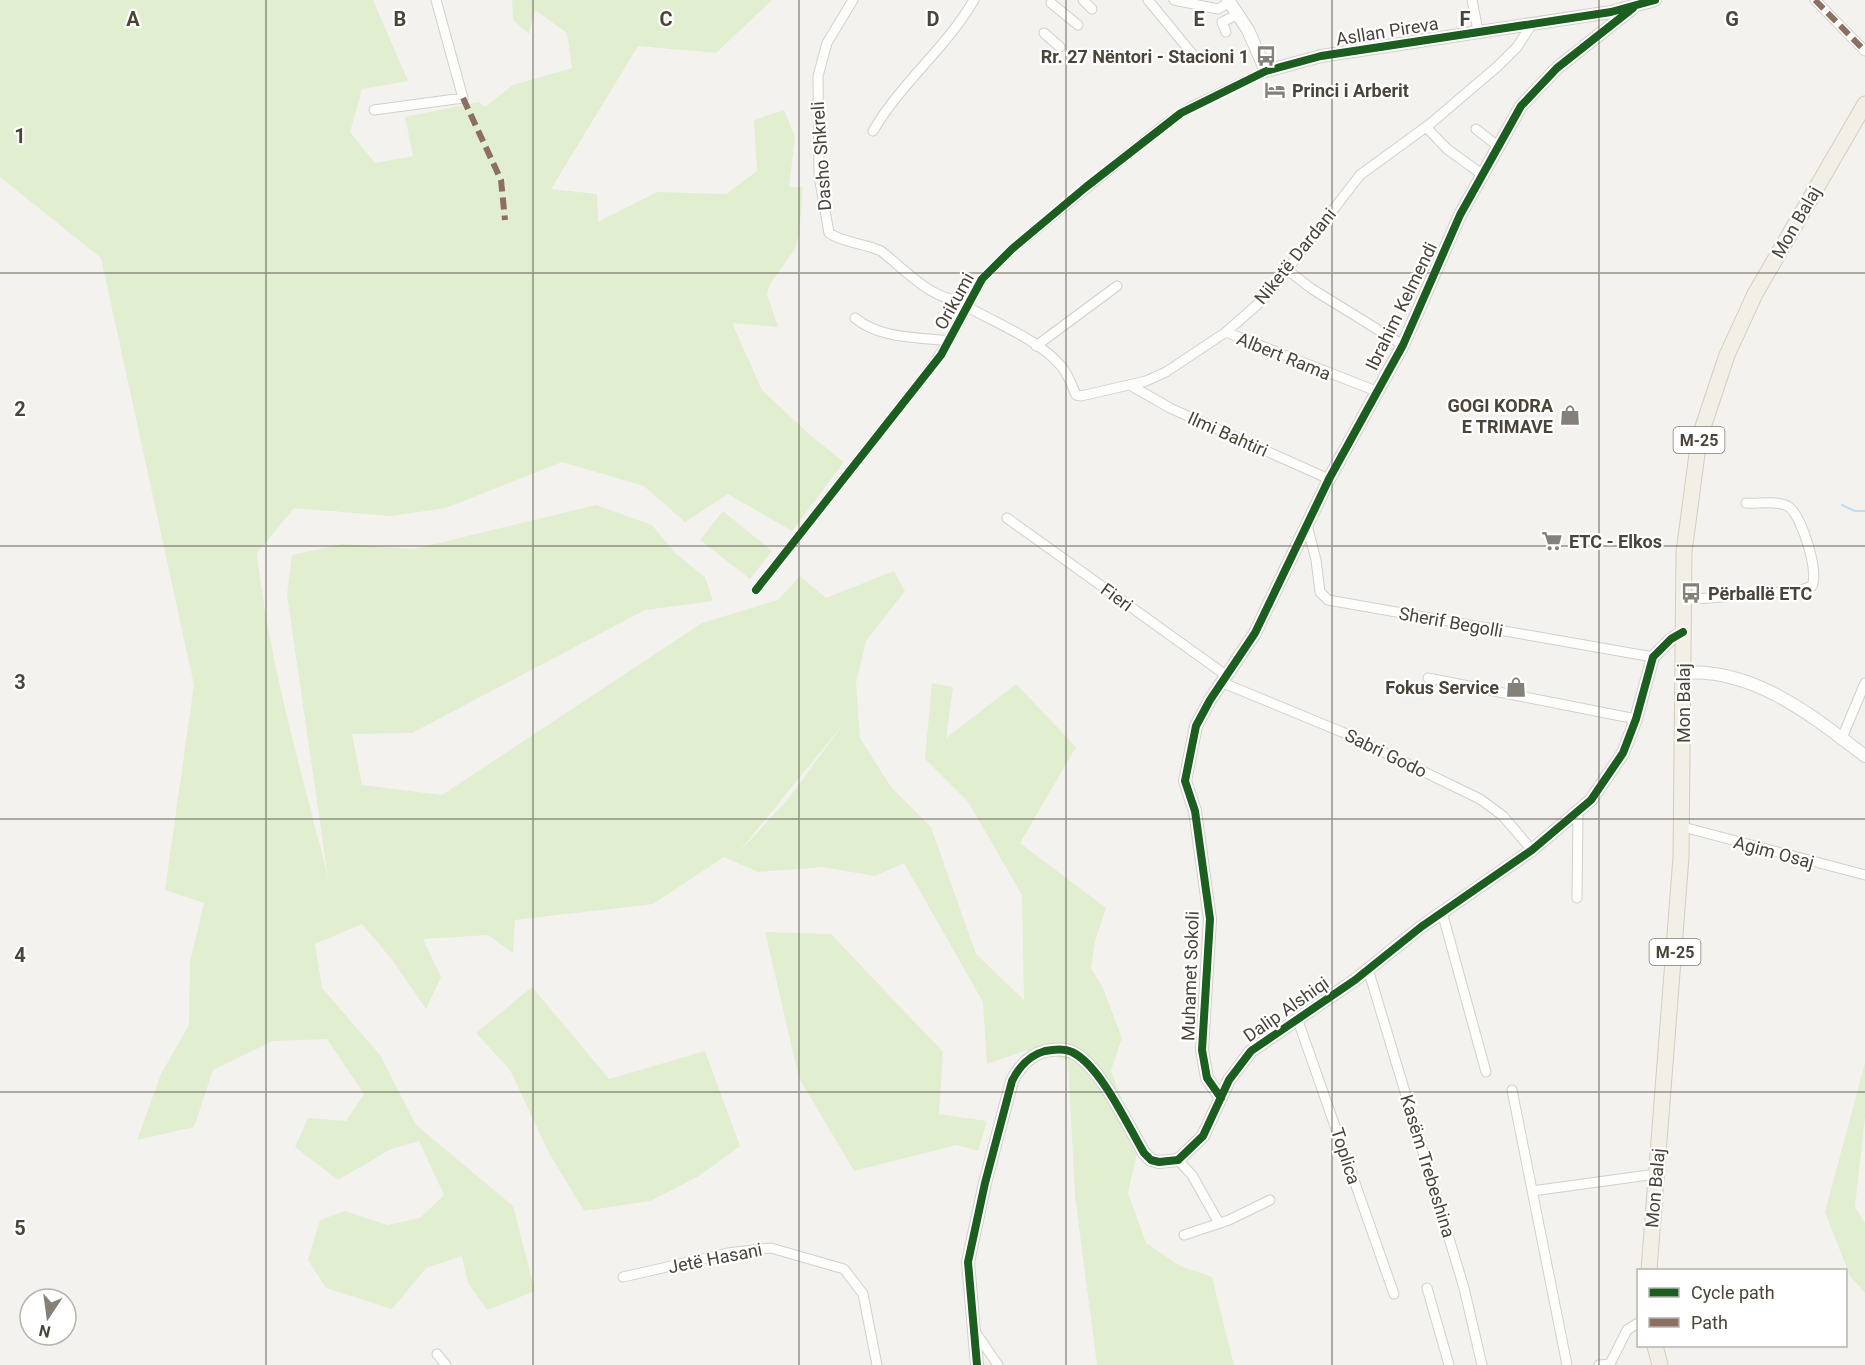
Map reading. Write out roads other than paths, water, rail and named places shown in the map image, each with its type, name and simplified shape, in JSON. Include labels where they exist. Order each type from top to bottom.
[{"type":"main road","name":"Mon Balaj","points":[[1649,1269],[1683,827],[1683,600],[1686,528],[1694,469],[1704,424],[1723,365],[1755,294],[1865,104]]},
{"type":"main road","points":[[1655,1347],[1660,1365]]},
{"type":"street","points":[[374,110],[463,98],[436,0]]},
{"type":"street","name":"Dasho Shkreli","points":[[853,0],[827,43],[818,76],[819,176],[829,233],[881,251],[941,297],[967,303]]},
{"type":"street","points":[[873,131],[895,97],[923,67],[974,0]]},
{"type":"street","points":[[1083,0],[1092,9]]},
{"type":"street","points":[[1148,0],[1194,56]]},
{"type":"street","points":[[1174,0],[1197,7],[1218,9],[1229,1],[1239,14],[1266,70]]},
{"type":"street","points":[[1472,0],[1478,31]]},
{"type":"street","name":"Asllan Pireva","points":[[1266,70],[1321,56],[1633,8],[1655,0]]},
{"type":"street","points":[[1815,0],[1865,51]]},
{"type":"street","points":[[1051,3],[1078,25]]},
{"type":"street","name":"Ibrahim Kelmendi","points":[[1225,679],[1255,633],[1329,479],[1376,391],[1404,345],[1457,221],[1530,95],[1569,58],[1633,8]]},
{"type":"street","points":[[1226,33],[1222,22],[1239,14]]},
{"type":"street","name":"Niketë Dardani","points":[[1036,346],[1060,365],[1076,395],[1081,396],[1130,385],[1166,372],[1226,332],[1266,297],[1285,268],[1360,175],[1426,127],[1509,56],[1532,24]]},
{"type":"street","points":[[1044,33],[1060,46]]},
{"type":"street","name":"Orikumi","points":[[756,590],[930,369],[949,341],[967,303],[982,279],[1012,249],[1164,125],[1191,107],[1266,70]]},
{"type":"street","points":[[1426,127],[1447,149],[1483,175]]},
{"type":"street","points":[[1476,129],[1499,147]]},
{"type":"street","points":[[1285,268],[1312,289],[1404,345]]},
{"type":"street","points":[[967,303],[1036,346],[1118,286]]},
{"type":"street","points":[[855,318],[865,327],[880,332],[949,341]]},
{"type":"street","name":"Albert Rama","points":[[1226,332],[1376,391]]},
{"type":"street","name":"Ilmi Bahtiri","points":[[1130,385],[1170,408],[1329,479]]},
{"type":"street","points":[[1683,600],[1799,591],[1812,586],[1815,571],[1809,549],[1801,527],[1790,508],[1781,504],[1746,503]]},
{"type":"street","name":"Fieri","points":[[1007,518],[1225,679]]},
{"type":"street","name":"Sherif Begolli","points":[[1307,525],[1316,560],[1320,592],[1328,600],[1653,657]]},
{"type":"street","points":[[1653,657],[1671,639],[1683,632]]},
{"type":"street","name":"Dalip Alshiqi","points":[[1178,1160],[1203,1136],[1239,1064],[1251,1051],[1368,969],[1442,912],[1532,850],[1591,800],[1614,769],[1636,719],[1653,657]]},
{"type":"street","points":[[1683,673],[1695,672],[1725,677],[1778,695],[1865,756]]},
{"type":"street","points":[[1428,678],[1636,719]]},
{"type":"street","name":"Sabri Godo","points":[[1225,679],[1342,732],[1480,799],[1503,816],[1532,850]]},
{"type":"street","name":"Muhamet Sokoli","points":[[1221,1098],[1207,1078],[1203,1064],[1202,1029],[1210,919],[1193,803],[1185,781],[1196,726],[1225,679]]},
{"type":"street","points":[[1841,740],[1865,683]]},
{"type":"street","points":[[1577,898],[1578,813]]},
{"type":"street","name":"Agim Osaj","points":[[1683,827],[1865,875]]},
{"type":"street","points":[[1442,912],[1486,1072]]},
{"type":"street","name":"Kasëm Trebeshina","points":[[1368,969],[1459,1268],[1482,1365]]},
{"type":"street","name":"Toplica","points":[[1296,1018],[1394,1294]]},
{"type":"street","points":[[974,1363],[974,1330],[968,1262],[985,1183],[1012,1081],[1019,1068],[1028,1060],[1054,1049],[1075,1053],[1099,1078],[1144,1153],[1151,1160],[1159,1162],[1178,1160],[1192,1175],[1219,1223]]},
{"type":"street","points":[[1512,1090],[1567,1365]]},
{"type":"street","points":[[1532,1191],[1656,1174]]},
{"type":"street","points":[[1184,1235],[1219,1223],[1270,1200]]},
{"type":"street","name":"Jetë Hasani","points":[[623,1277],[728,1253],[771,1248],[844,1269],[863,1294],[877,1365]]},
{"type":"street","points":[[1427,1288],[1449,1365]]},
{"type":"street","points":[[1599,1365],[1610,1365],[1627,1330],[1637,1324]]},
{"type":"street","points":[[974,1330],[998,1365]]},
{"type":"street","points":[[437,1354],[446,1365]]},
{"type":"waterway","points":[[1842,505],[1855,511],[1865,511]]},
{"type":"place","name":"Rr. 27 Nëntori - Stacioni 1","points":[[1266,56]]},
{"type":"place","name":"Princi i Arberit","points":[[1275,90]]},
{"type":"place","name":"GOGI KODRA E TRIMAVE","points":[[1570,415]]},
{"type":"place","name":"ETC - Elkos","points":[[1552,541]]},
{"type":"place","name":"Përballë ETC","points":[[1691,593]]},
{"type":"place","name":"Fokus Service","points":[[1516,687]]}]
